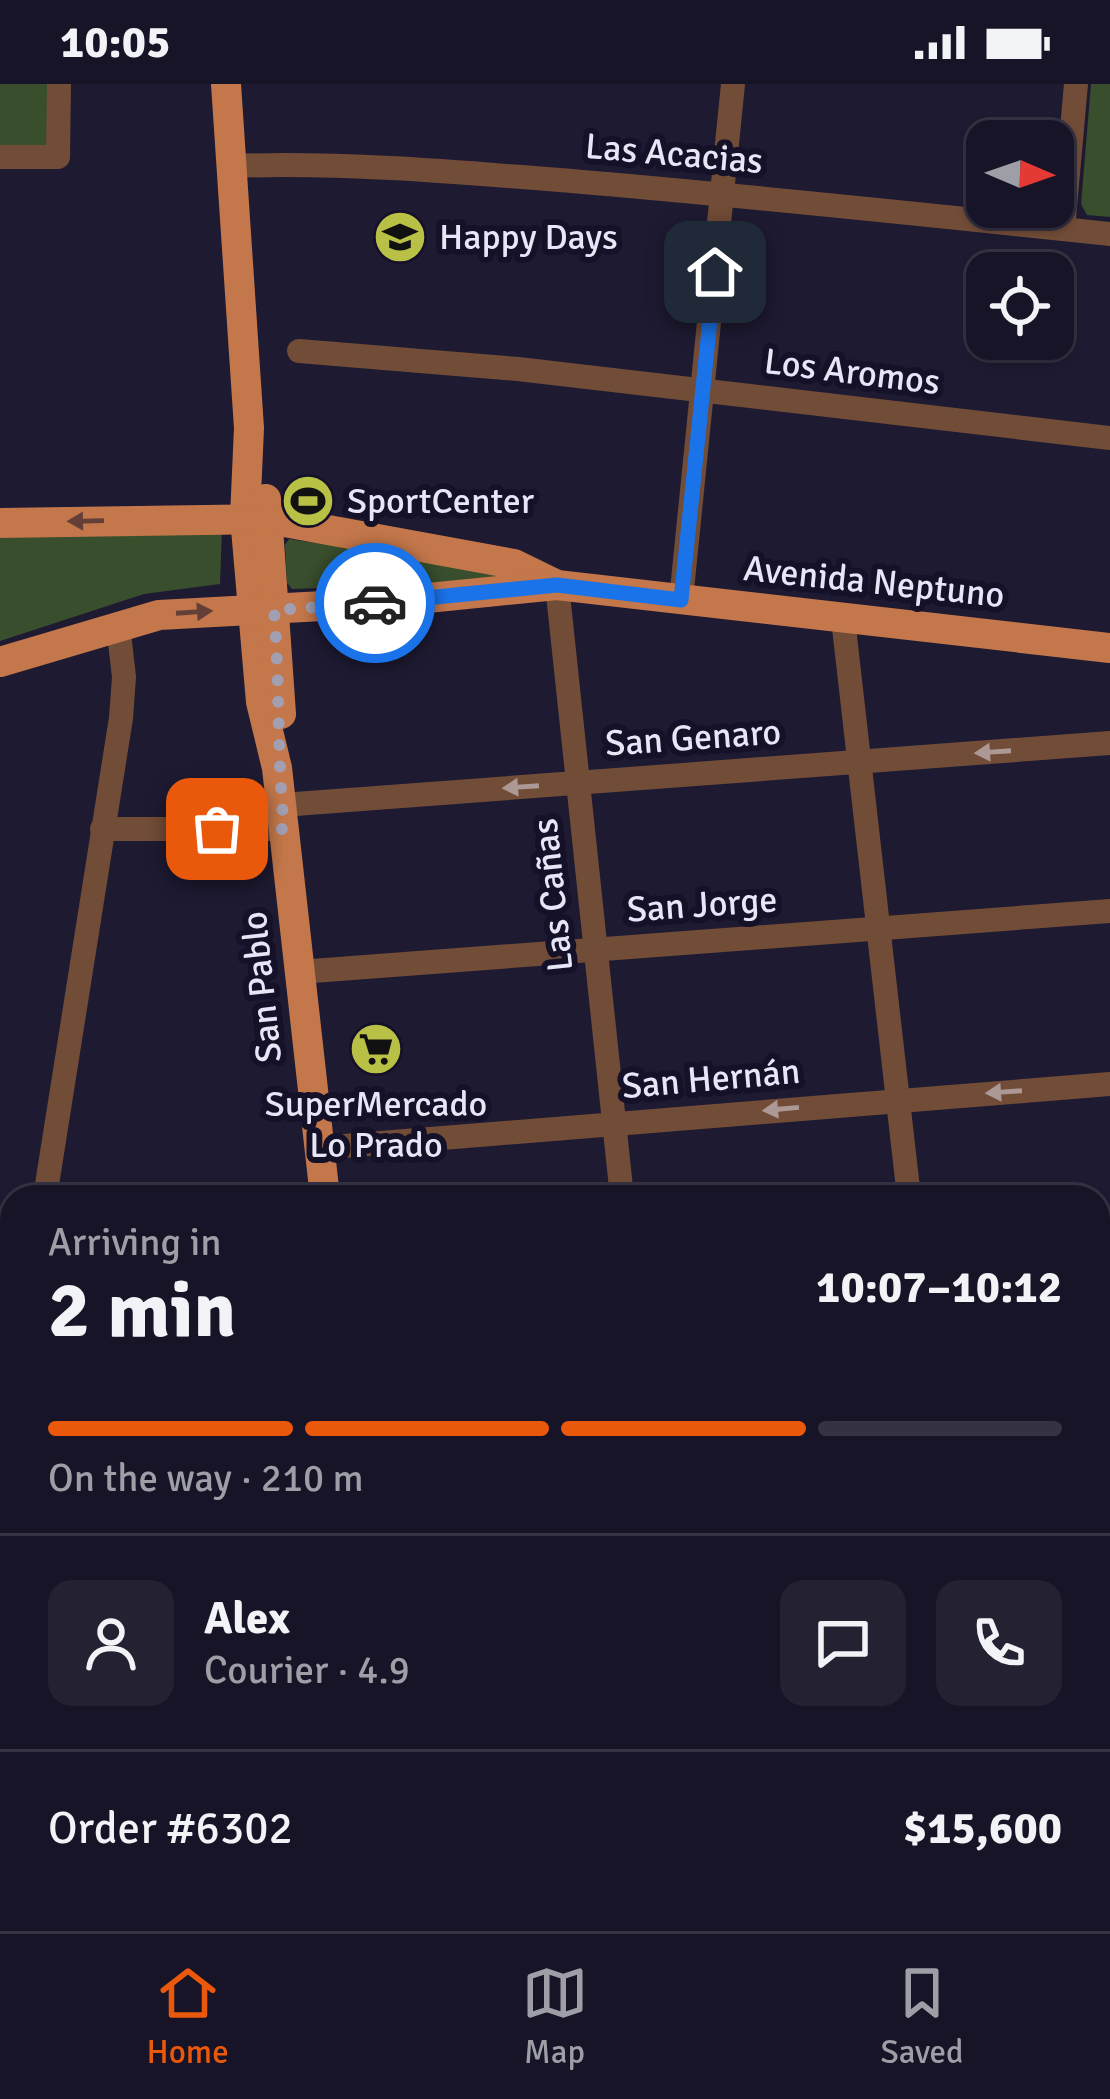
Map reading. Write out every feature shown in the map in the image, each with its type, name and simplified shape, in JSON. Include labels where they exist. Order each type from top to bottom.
[{"type":"main road","name":"San Pablo","points":[[226,97],[248,428],[262,471],[257,518],[264,610],[261,701],[277,768],[324,1185]]},
{"type":"main road","name":"Avenida Neptuno","points":[[0,523],[257,518],[514,565],[557,585]]},
{"type":"main road","name":"Avenida Neptuno","points":[[0,662],[118,625],[179,612],[264,610],[557,585],[1110,648]]},
{"type":"street","points":[[0,157],[58,157],[59,84]]},
{"type":"street","name":"San Pablo","points":[[204,84],[226,97]]},
{"type":"street","points":[[681,600],[733,84]]},
{"type":"street","points":[[1063,229],[1076,84]]},
{"type":"street","name":"Las Acacias","points":[[231,166],[420,170],[723,194],[1110,234]]},
{"type":"street","name":"Los Aromos","points":[[299,351],[518,369],[1110,438]]},
{"type":"street","name":"Las Cañas","points":[[557,585],[621,1185]]},
{"type":"street","points":[[843,620],[908,1185]]},
{"type":"street","points":[[47,1185],[123,698],[118,625]]},
{"type":"street","name":"San Genaro","points":[[283,817],[576,783],[1110,743]]},
{"type":"street","points":[[102,829],[283,817]]},
{"type":"street","name":"San Jorge","points":[[299,972],[1110,910]]},
{"type":"street","name":"San Hernán","points":[[319,1148],[1110,1084]]},
{"type":"green space","points":[[0,84],[52,84],[51,148],[0,148]]},
{"type":"green space","points":[[1091,84],[1110,84],[1110,217],[1087,215],[1081,204]]},
{"type":"green space","points":[[222,530],[220,584],[144,594],[0,641],[0,538]]},
{"type":"green space","points":[[289,539],[542,576],[542,580],[292,589],[287,583],[285,545]]},
{"type":"way so far","points":[[217,829],[284,829],[277,768],[281,706],[274,610],[375,603]]},
{"type":"place","name":"Happy Days","points":[[400,237]]},
{"type":"place","name":"SportCenter","points":[[308,501]]},
{"type":"place","name":"SuperMercado Lo Prado","points":[[376,1049]]},
{"type":"route","points":[[375,603],[557,585],[681,600],[715,272]]}]
